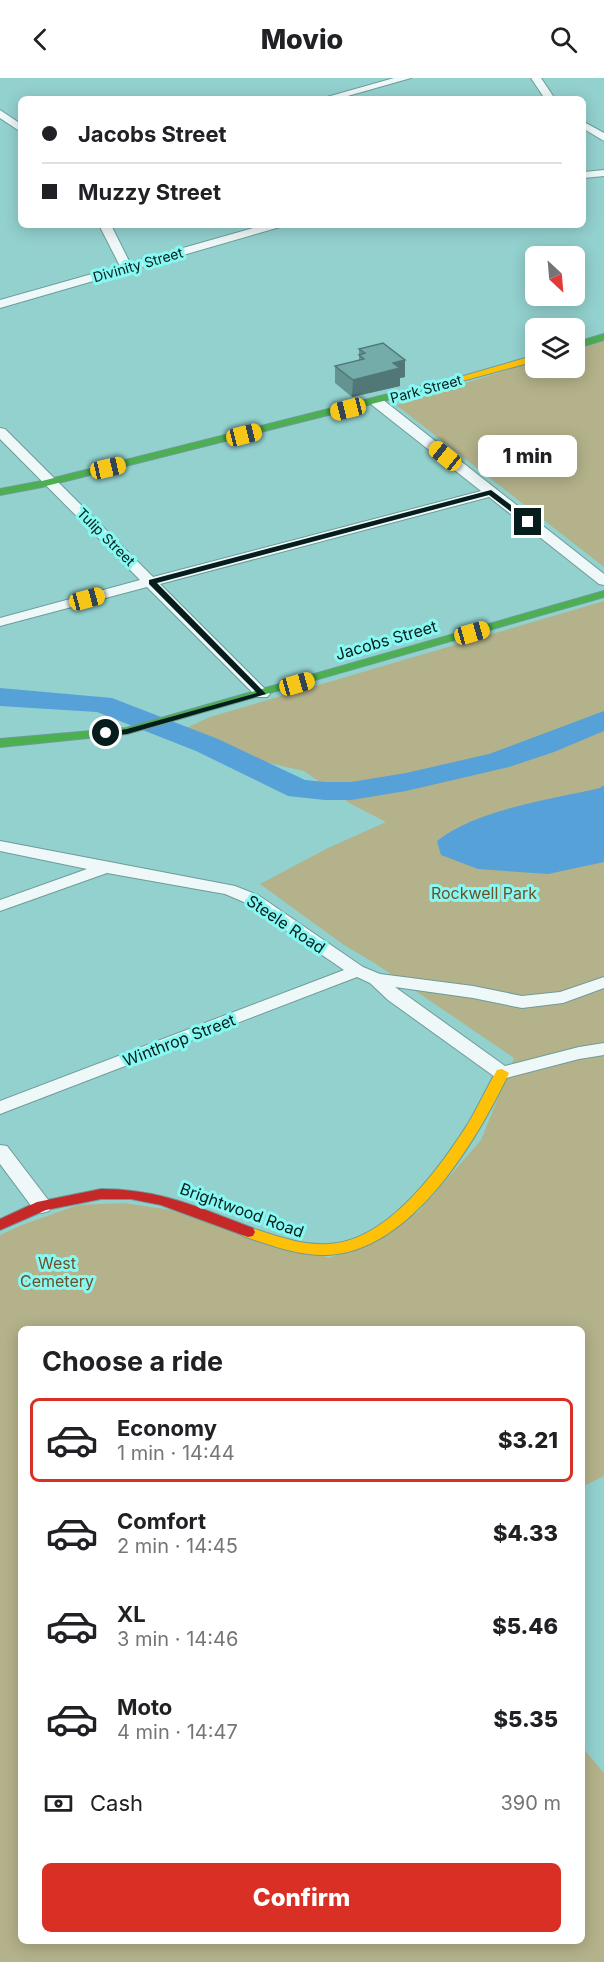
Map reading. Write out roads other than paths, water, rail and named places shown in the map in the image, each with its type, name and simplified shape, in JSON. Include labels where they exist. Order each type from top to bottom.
[{"type":"main road","points":[[585,343],[604,337]]},
{"type":"main road","name":"Park Street","points":[[0,492],[50,482],[377,402],[525,361]]},
{"type":"main road","name":"Jacobs Street","points":[[0,743],[127,731],[168,721],[604,594]]},
{"type":"main road","name":"Brightwood Road","points":[[0,1225],[42,1206],[101,1194],[131,1194],[164,1200],[285,1246],[303,1250],[356,1245],[371,1238],[402,1215],[424,1191],[479,1119],[495,1093],[502,1073]]},
{"type":"street","points":[[337,96],[406,78]]},
{"type":"street","points":[[536,78],[548,96]]},
{"type":"street","points":[[0,112],[18,127]]},
{"type":"street","points":[[588,128],[604,129]]},
{"type":"street","points":[[588,128],[604,138]]},
{"type":"street","points":[[586,175],[604,173]]},
{"type":"street","points":[[107,228],[127,268]]},
{"type":"street","name":"Divinity Street","points":[[0,304],[266,228]]},
{"type":"street","points":[[377,402],[604,581]]},
{"type":"street","name":"Tulip Street","points":[[0,432],[262,694]]},
{"type":"street","points":[[0,622],[491,492]]},
{"type":"street","name":"Steele Road","points":[[0,846],[106,868],[197,883],[229,890],[252,899],[357,971],[376,979],[393,996],[502,1073]]},
{"type":"street","points":[[0,906],[106,868]]},
{"type":"street","name":"Winthrop Street","points":[[0,1108],[357,971]]},
{"type":"street","points":[[376,979],[473,992],[522,1002],[563,997],[604,982]]},
{"type":"street","points":[[502,1073],[579,1053],[604,1049]]},
{"type":"street","points":[[0,1151],[42,1206]]},
{"type":"water","points":[[604,785],[604,862],[548,874],[478,869],[441,855],[437,841],[473,821],[493,813],[600,788]]},
{"type":"waterway","points":[[0,697],[102,704],[207,745],[299,789],[325,791],[351,791],[406,782],[498,761],[543,746],[604,720]]},
{"type":"park label","name":"Rockwell Park","points":[[484,893]]},
{"type":"park label","name":"West Cemetery","points":[[57,1272]]}]
